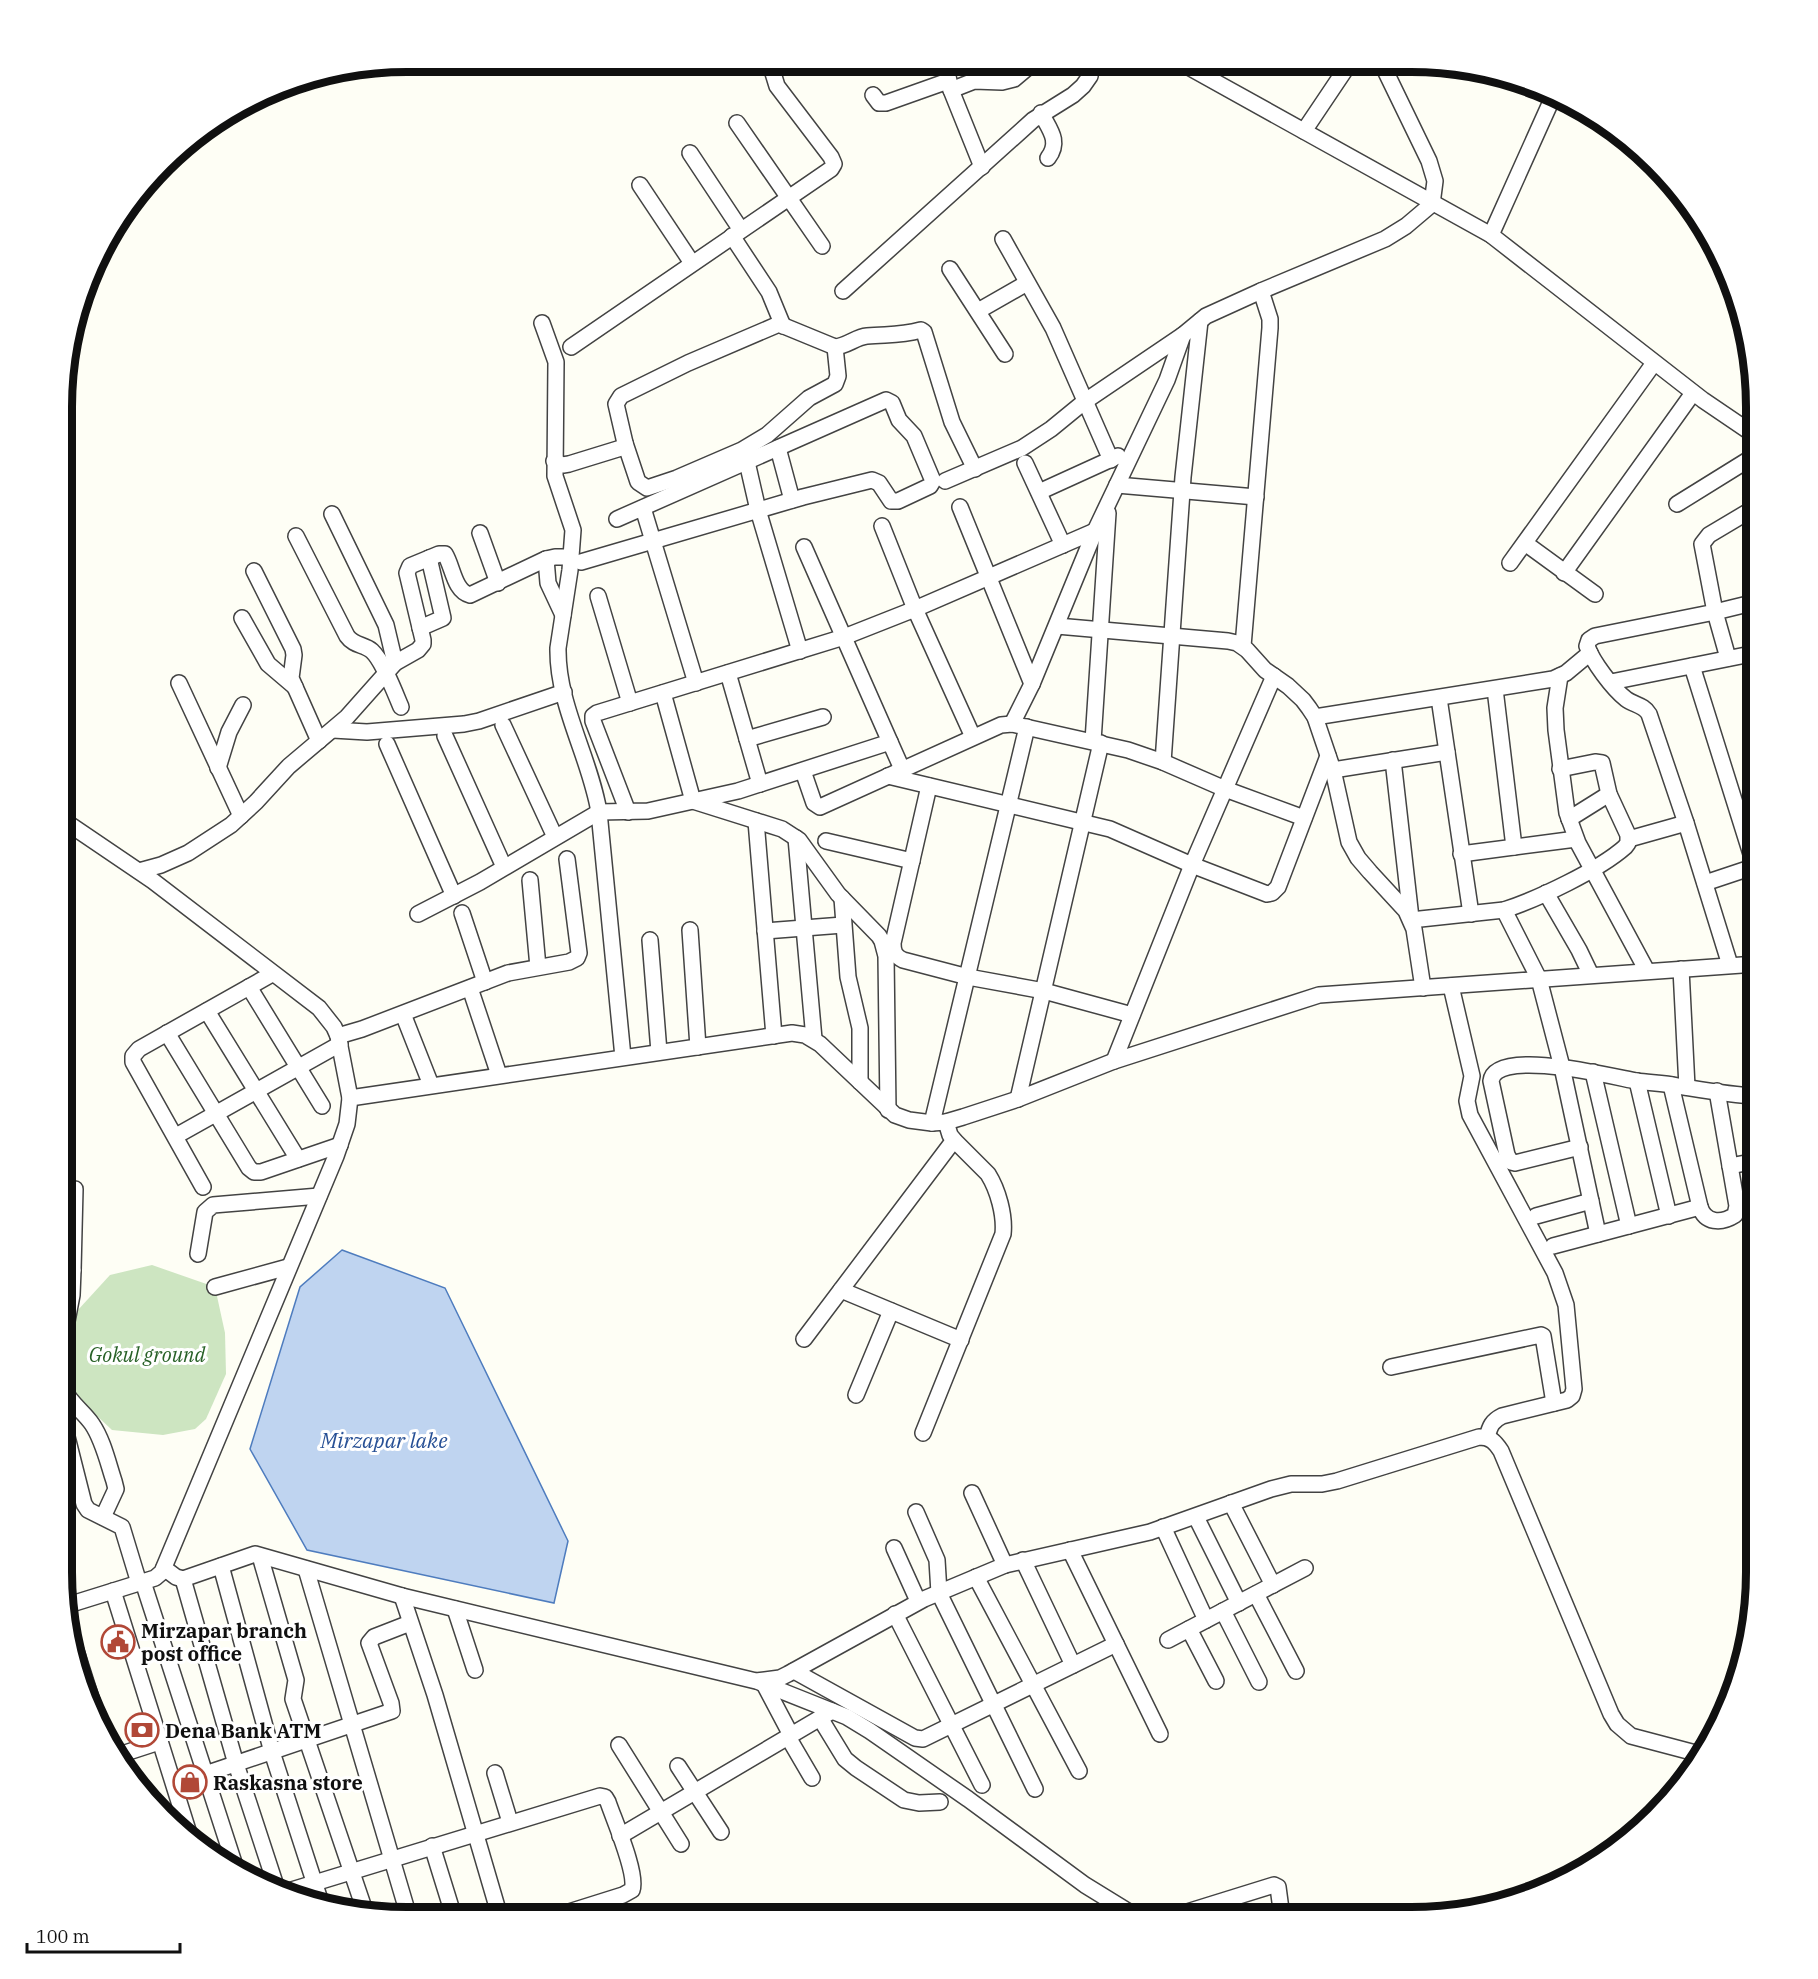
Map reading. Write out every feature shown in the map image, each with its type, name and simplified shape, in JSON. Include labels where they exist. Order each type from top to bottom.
[{"type":"street","points":[[571,347],[831,169],[834,164],[831,157],[777,86],[773,72]]},
{"type":"street","points":[[947,72],[949,86],[982,166]]},
{"type":"street","points":[[873,96],[879,103],[886,103],[974,81],[1002,82],[1014,79],[1022,72]]},
{"type":"street","points":[[843,291],[1041,113],[1073,95],[1083,86],[1091,72]]},
{"type":"street","points":[[1203,72],[1491,236],[1693,393],[1746,429]]},
{"type":"street","points":[[1304,131],[1338,72]]},
{"type":"street","points":[[945,481],[1022,448],[1051,429],[1084,402],[1216,311],[1385,239],[1406,226],[1432,204],[1435,181],[1429,162],[1386,72]]},
{"type":"street","points":[[1491,236],[1550,103]]},
{"type":"street","points":[[1041,113],[1055,144],[1054,151],[1048,158]]},
{"type":"street","points":[[737,123],[822,246]]},
{"type":"street","points":[[690,153],[769,292],[783,326]]},
{"type":"street","points":[[640,185],[692,263]]},
{"type":"street","points":[[1003,239],[1053,328],[1111,460]]},
{"type":"street","points":[[950,268],[1005,354]]},
{"type":"street","points":[[978,311],[1027,283]]},
{"type":"street","points":[[1243,646],[1270,328],[1270,319],[1261,291]]},
{"type":"street","points":[[1163,762],[1182,492],[1200,321]]},
{"type":"street","points":[[542,323],[556,362],[555,476],[573,527],[576,559],[563,615],[557,659],[572,723],[596,794],[599,812],[623,1057]]},
{"type":"street","points":[[835,347],[838,376],[835,384],[808,398],[767,435],[742,450],[677,478],[647,488],[638,482],[625,443],[616,404],[617,399],[720,349],[776,325],[835,347],[844,346],[866,336],[895,336],[921,330],[924,332],[952,422],[975,469]]},
{"type":"street","points":[[939,1122],[968,977],[1008,805],[1020,725],[1032,684],[1095,531],[1167,380],[1183,335]]},
{"type":"street","points":[[1510,563],[1654,363]]},
{"type":"street","points":[[1564,573],[1693,393]]},
{"type":"street","points":[[139,871],[170,861],[198,848],[241,816],[289,766],[333,730],[391,669],[421,647],[423,640],[408,569],[410,566],[445,554],[460,589],[466,595],[474,595],[555,556],[576,559],[872,480],[879,483],[891,501],[898,501],[930,486],[933,481],[914,436],[899,420],[889,401],[617,519]]},
{"type":"street","points":[[554,461],[563,465],[569,464],[621,447],[625,443]]},
{"type":"street","points":[[778,448],[792,500]]},
{"type":"street","points":[[1039,492],[1134,449]]},
{"type":"street","points":[[1677,504],[1746,461]]},
{"type":"street","points":[[747,462],[758,510],[800,651]]},
{"type":"street","points":[[1025,463],[1063,544]]},
{"type":"street","points":[[1117,485],[1182,492],[1257,496]]},
{"type":"street","points":[[1018,1099],[1082,823],[1097,742],[1099,629],[1108,503]]},
{"type":"street","points":[[960,507],[1032,684]]},
{"type":"street","points":[[642,508],[696,683]]},
{"type":"street","points":[[1728,658],[1715,612],[1702,544],[1709,535],[1746,513]]},
{"type":"street","points":[[332,514],[386,625],[391,669],[401,707]]},
{"type":"street","points":[[882,526],[915,609],[973,737]]},
{"type":"street","points":[[628,812],[592,718],[597,713],[844,636],[915,609],[1095,531]]},
{"type":"street","points":[[480,533],[498,583]]},
{"type":"street","points":[[296,536],[347,636],[354,643],[372,651],[391,669]]},
{"type":"street","points":[[1526,543],[1595,594]]},
{"type":"street","points":[[804,547],[890,742],[895,773]]},
{"type":"street","points":[[420,628],[443,618],[429,558]]},
{"type":"street","points":[[546,559],[548,583],[563,615]]},
{"type":"street","points":[[254,571],[293,649],[291,678],[319,741]]},
{"type":"street","points":[[598,596],[630,703]]},
{"type":"street","points":[[1730,965],[1649,714],[1643,707],[1623,696],[1590,653],[1587,642],[1595,636],[1746,604]]},
{"type":"street","points":[[242,618],[268,664],[295,687]]},
{"type":"street","points":[[1057,626],[1228,641],[1243,646],[1274,676],[1304,700],[1314,717],[1330,763],[1349,842],[1358,858],[1406,911],[1411,920],[1423,988]]},
{"type":"street","points":[[1314,717],[1553,679],[1590,653]]},
{"type":"street","points":[[1611,682],[1728,658],[1746,658]]},
{"type":"street","points":[[1692,666],[1746,839]]},
{"type":"street","points":[[728,673],[760,784]]},
{"type":"street","points":[[1114,1061],[1192,865],[1274,676]]},
{"type":"street","points":[[1560,676],[1555,708],[1560,769],[1569,819],[1591,869],[1647,971]]},
{"type":"street","points":[[179,683],[241,816]]},
{"type":"street","points":[[1495,688],[1514,847]]},
{"type":"street","points":[[333,730],[367,732],[464,724],[564,692]]},
{"type":"street","points":[[663,693],[693,801]]},
{"type":"street","points":[[1439,698],[1471,914]]},
{"type":"street","points":[[218,768],[229,732],[243,705]]},
{"type":"street","points":[[747,739],[823,717]]},
{"type":"street","points":[[503,725],[555,837]]},
{"type":"street","points":[[803,771],[814,803],[820,807],[1001,725],[1020,725],[1097,742],[1163,762],[1225,789],[1304,818]]},
{"type":"street","points":[[446,736],[504,867]]},
{"type":"street","points":[[418,914],[454,896],[599,812],[648,811],[693,801],[760,784],[890,742]]},
{"type":"street","points":[[387,744],[454,896]]},
{"type":"street","points":[[1330,763],[1394,760],[1447,752]]},
{"type":"street","points":[[1394,760],[1411,920]]},
{"type":"street","points":[[1411,920],[1504,910],[1591,869],[1628,843],[1626,829],[1609,794],[1604,766],[1599,762],[1560,769]]},
{"type":"street","points":[[895,773],[929,786],[1110,830],[1262,893],[1272,893],[1278,887],[1304,818],[1330,763]]},
{"type":"street","points":[[929,786],[893,943],[894,953],[903,960],[968,977],[1044,991],[1132,1016]]},
{"type":"street","points":[[1569,819],[1609,794]]},
{"type":"street","points":[[693,801],[782,830],[796,838],[807,848],[832,888],[879,936],[885,948],[888,1110]]},
{"type":"street","points":[[756,821],[774,1036]]},
{"type":"street","points":[[1629,839],[1686,823]]},
{"type":"street","points":[[72,826],[139,871],[319,1008],[334,1027],[339,1040],[350,1098],[347,1125],[338,1151],[164,1568],[159,1576],[74,1603]]},
{"type":"street","points":[[796,838],[814,1039]]},
{"type":"street","points":[[1461,854],[1576,839]]},
{"type":"street","points":[[826,841],[912,861]]},
{"type":"street","points":[[176,1137],[298,1067],[339,1040],[362,1029],[508,973],[577,958],[579,953],[567,859]]},
{"type":"street","points":[[1705,883],[1746,871]]},
{"type":"street","points":[[530,880],[538,968]]},
{"type":"street","points":[[1546,892],[1592,975]]},
{"type":"street","points":[[842,898],[848,977],[860,1028],[860,1082]]},
{"type":"street","points":[[1504,910],[1539,979],[1562,1067],[1599,1234]]},
{"type":"street","points":[[462,913],[485,982]]},
{"type":"street","points":[[765,931],[843,925]]},
{"type":"street","points":[[690,930],[699,1047]]},
{"type":"street","points":[[650,940],[659,1052]]},
{"type":"street","points":[[350,1098],[792,1033],[814,1039],[888,1110],[909,1120],[939,1122],[1018,1099],[1114,1061],[1319,995],[1746,964]]},
{"type":"street","points":[[1681,969],[1679,1086],[1700,1207],[1702,1213],[1710,1220],[1730,1219],[1735,1215],[1737,1201],[1717,1091]]},
{"type":"street","points":[[203,1187],[133,1062],[134,1056],[140,1049],[272,974]]},
{"type":"street","points":[[1451,986],[1472,1076],[1467,1101],[1470,1115],[1551,1265],[1566,1305],[1574,1389],[1572,1396],[1567,1400],[1502,1416],[1490,1425],[1487,1437]]},
{"type":"street","points":[[249,987],[321,1106]]},
{"type":"street","points":[[470,988],[500,1075]]},
{"type":"street","points":[[207,1011],[298,1159]]},
{"type":"street","points":[[403,1014],[431,1085]]},
{"type":"street","points":[[167,1033],[249,1168],[254,1172],[261,1172],[298,1159],[338,1151]]},
{"type":"street","points":[[1580,1147],[1511,1162],[1507,1155],[1491,1081],[1492,1076],[1506,1068],[1533,1064],[1637,1081],[1746,1095]]},
{"type":"street","points":[[1593,1072],[1629,1226]]},
{"type":"street","points":[[1637,1081],[1669,1216]]},
{"type":"street","points":[[923,1433],[1004,1234],[1005,1223],[992,1180],[939,1122]]},
{"type":"street","points":[[804,1339],[954,1140]]},
{"type":"street","points":[[1730,1167],[1746,1163]]},
{"type":"street","points":[[72,1225],[75,1190]]},
{"type":"street","points":[[198,1254],[206,1212],[213,1205],[319,1196]]},
{"type":"street","points":[[1536,1216],[1591,1201]]},
{"type":"street","points":[[1553,1246],[1700,1207]]},
{"type":"street","points":[[215,1287],[288,1267]]},
{"type":"street","points":[[841,1290],[961,1340]]},
{"type":"street","points":[[856,1395],[891,1311]]},
{"type":"street","points":[[1391,1367],[1541,1335],[1554,1403]]},
{"type":"street","points":[[72,1404],[92,1423],[114,1481],[116,1489],[103,1517]]},
{"type":"street","points":[[760,1683],[780,1678],[794,1671],[918,1601],[1005,1565],[1150,1532],[1271,1488],[1291,1484],[1322,1484],[1337,1481],[1479,1437],[1487,1437],[1494,1441],[1502,1451],[1617,1724],[1631,1736],[1693,1752]]},
{"type":"street","points":[[72,1458],[82,1499],[88,1510],[118,1524],[125,1531],[232,1858]]},
{"type":"street","points":[[972,1493],[1005,1565]]},
{"type":"street","points":[[1231,1503],[1273,1585]]},
{"type":"street","points":[[916,1512],[937,1560],[939,1593],[1035,1789]]},
{"type":"street","points":[[1196,1517],[1239,1603]]},
{"type":"street","points":[[1163,1527],[1206,1620]]},
{"type":"street","points":[[894,1548],[918,1601]]},
{"type":"street","points":[[1070,1550],[1160,1734]]},
{"type":"street","points":[[164,1568],[183,1579],[250,1555],[260,1556],[402,1596],[760,1683],[826,1714],[847,1717],[890,1743],[1085,1885],[1121,1907]]},
{"type":"street","points":[[260,1556],[296,1680],[292,1695],[363,1904]]},
{"type":"street","points":[[1023,1560],[1073,1665]]},
{"type":"street","points":[[221,1566],[272,1752],[318,1896]]},
{"type":"street","points":[[306,1569],[406,1907]]},
{"type":"street","points":[[1168,1640],[1305,1569]]},
{"type":"street","points":[[976,1577],[1079,1772]]},
{"type":"street","points":[[183,1579],[236,1764],[274,1879]]},
{"type":"street","points":[[113,1591],[184,1823]]},
{"type":"street","points":[[1256,1594],[1296,1671]]},
{"type":"street","points":[[402,1596],[435,1695],[497,1907]]},
{"type":"street","points":[[455,1609],[474,1670]]},
{"type":"street","points":[[1224,1611],[1259,1682]]},
{"type":"street","points":[[895,1614],[982,1785]]},
{"type":"street","points":[[205,1774],[392,1710],[369,1643],[374,1637],[410,1623]]},
{"type":"street","points":[[1189,1629],[1216,1681]]},
{"type":"street","points":[[794,1671],[918,1739],[927,1738],[1116,1644]]},
{"type":"street","points":[[760,1683],[812,1778]]},
{"type":"street","points":[[620,1836],[826,1714]]},
{"type":"street","points":[[826,1714],[845,1759],[856,1768],[904,1800],[912,1803],[940,1802]]},
{"type":"street","points":[[125,1753],[159,1742]]},
{"type":"street","points":[[619,1745],[681,1844]]},
{"type":"street","points":[[678,1766],[721,1832]]},
{"type":"street","points":[[495,1773],[510,1822]]},
{"type":"street","points":[[296,1888],[600,1796],[608,1802],[620,1836],[633,1876],[632,1890],[584,1907]]},
{"type":"street","points":[[432,1846],[451,1907]]},
{"type":"street","points":[[1204,1907],[1274,1886],[1278,1887],[1281,1907]]},
{"type":"green space","name":"Gokul ground","points":[[152,1265],[215,1287],[225,1333],[226,1374],[206,1419],[195,1429],[163,1435],[112,1430],[72,1392],[72,1317],[110,1275]]},
{"type":"water","name":"Mirzapar lake","points":[[342,1250],[445,1288],[568,1541],[554,1603],[307,1550],[250,1449],[300,1287]]},
{"type":"place","name":"Mirzapar branch post office","points":[[118,1642]]},
{"type":"place","name":"Dena Bank ATM","points":[[142,1730]]},
{"type":"place","name":"Raskasna store","points":[[190,1782]]}]
